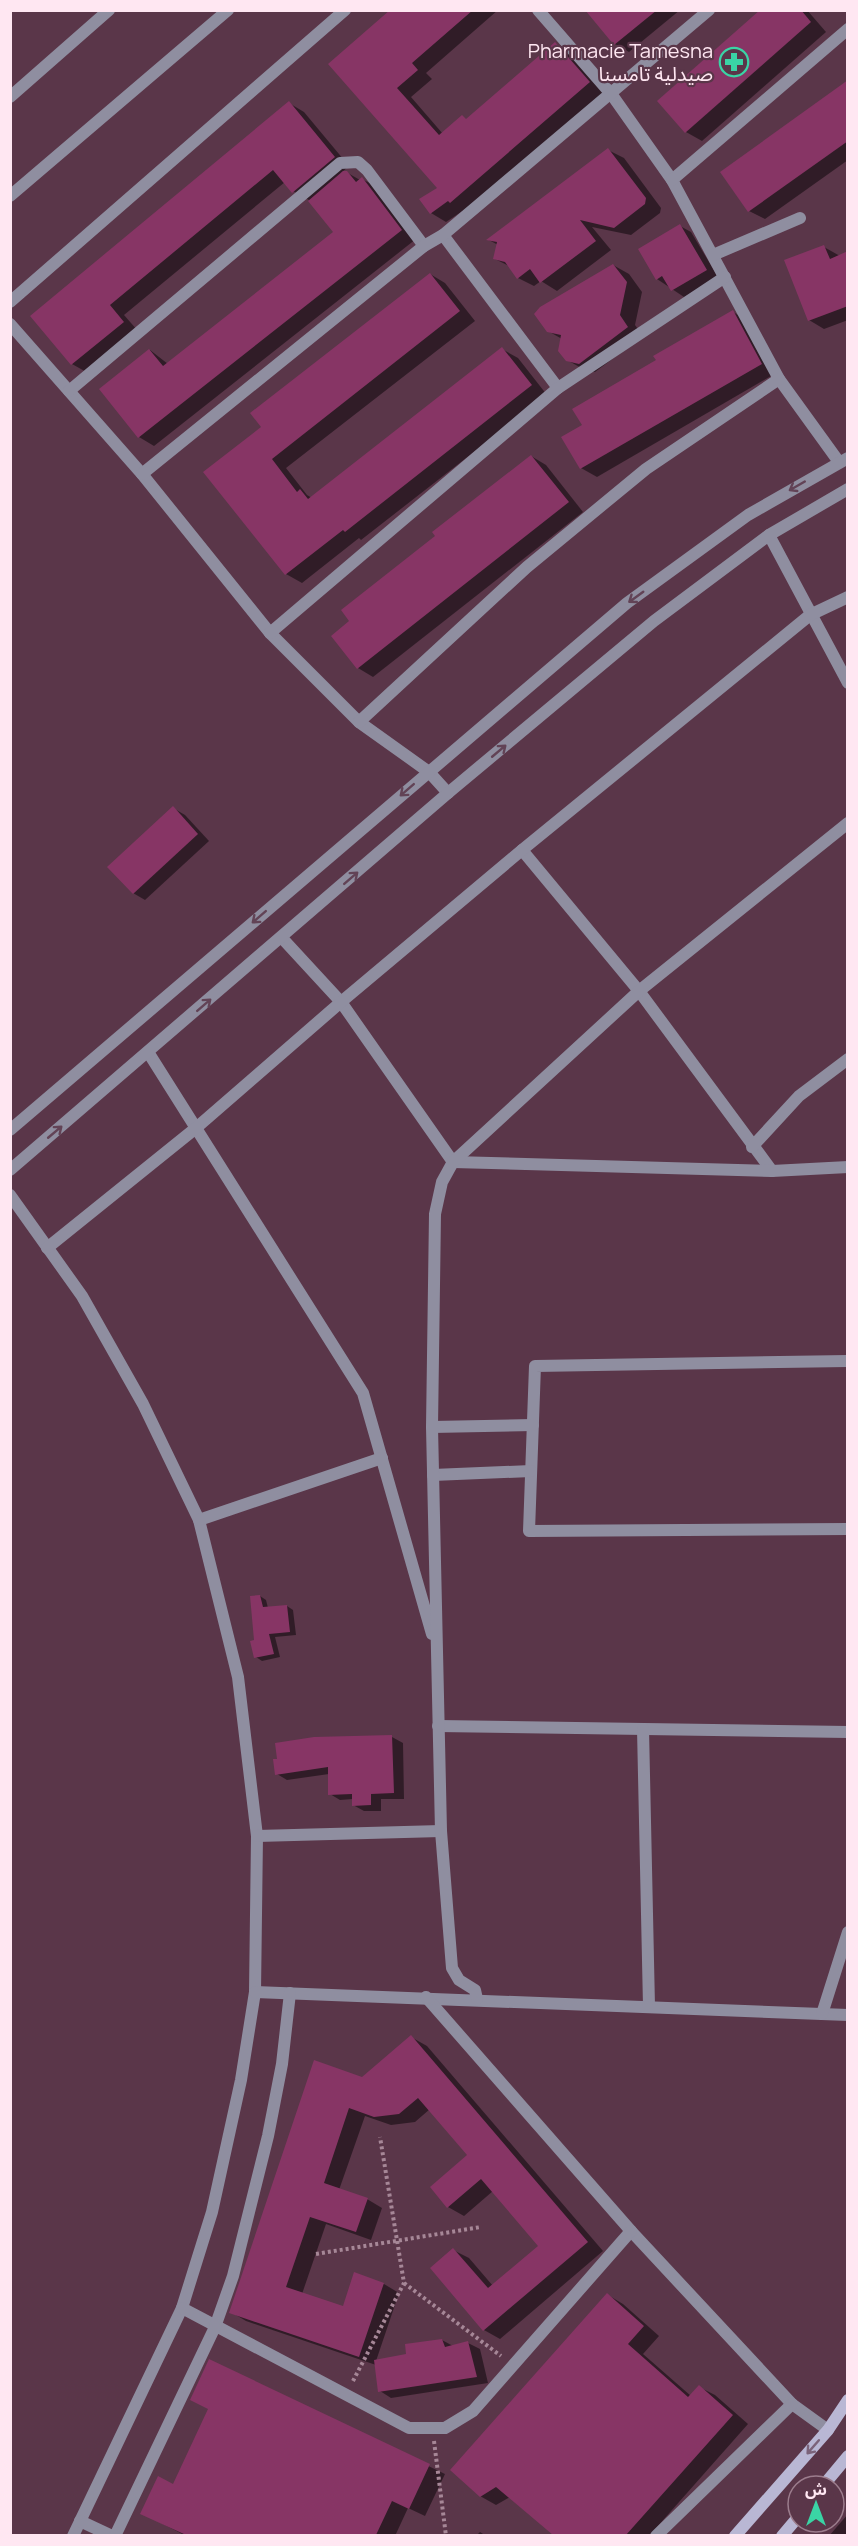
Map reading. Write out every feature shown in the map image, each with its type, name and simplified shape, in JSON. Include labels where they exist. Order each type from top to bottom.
[{"type":"street","points":[[10,97],[109,10]]},
{"type":"street","points":[[10,196],[228,10]]},
{"type":"street","points":[[10,302],[345,10]]},
{"type":"street","points":[[10,1130],[627,603],[748,515],[843,460],[779,379],[672,180],[612,95],[538,10]]},
{"type":"street","points":[[142,474],[424,246],[443,235],[612,95],[709,10]]},
{"type":"street","points":[[672,180],[848,29]]},
{"type":"street","points":[[69,391],[340,163],[358,162],[367,170],[424,246]]},
{"type":"street","points":[[713,255],[800,218]]},
{"type":"street","points":[[443,235],[558,388]]},
{"type":"street","points":[[270,633],[558,388],[725,277]]},
{"type":"street","points":[[10,324],[142,474],[270,633],[359,722],[429,772],[448,793]]},
{"type":"street","points":[[359,722],[527,567],[646,469],[779,379]]},
{"type":"street","points":[[10,1170],[448,793],[654,621],[769,535],[848,489]]},
{"type":"street","points":[[769,535],[848,683]]},
{"type":"street","points":[[47,1248],[196,1128],[340,1002],[522,850],[810,615],[848,597]]},
{"type":"street","points":[[477,1999],[475,1990],[459,1980],[452,1968],[441,1830],[432,1427],[435,1214],[442,1182],[453,1162],[639,991],[848,823]]},
{"type":"street","points":[[522,850],[639,991],[752,1147],[772,1171]]},
{"type":"street","points":[[282,938],[340,1002],[453,1162]]},
{"type":"street","points":[[148,1052],[363,1393],[437,1652]]},
{"type":"street","points":[[752,1147],[799,1096],[848,1059]]},
{"type":"street","points":[[453,1162],[772,1171],[848,1167]]},
{"type":"street","points":[[10,1195],[82,1296],[143,1404],[199,1520],[238,1677],[257,1836],[255,1992],[241,2080],[212,2212],[182,2308],[73,2535]]},
{"type":"street","points":[[848,1361],[535,1366],[529,1531],[848,1529]]},
{"type":"street","points":[[432,1427],[533,1425]]},
{"type":"street","points":[[199,1520],[382,1458]]},
{"type":"street","points":[[433,1475],[531,1471]]},
{"type":"street","points":[[438,1726],[848,1732]]},
{"type":"street","points":[[642,1729],[650,2006]]},
{"type":"street","points":[[257,1836],[441,1830]]},
{"type":"street","points":[[822,2014],[848,1932]]},
{"type":"street","points":[[255,1992],[848,2015]]},
{"type":"street","points":[[80,2521],[114,2535],[215,2327],[233,2276],[257,2187],[282,2064],[290,1993]]},
{"type":"street","points":[[426,1997],[631,2231],[792,2404],[828,2430]]},
{"type":"street","points":[[182,2308],[409,2428],[444,2428],[473,2411],[631,2231]]},
{"type":"street","points":[[735,2535],[828,2430],[848,2400]]},
{"type":"street","points":[[656,2535],[792,2404]]},
{"type":"street","points":[[833,2474],[848,2456]]},
{"type":"path","points":[[346,2395],[404,2283],[380,2137]]},
{"type":"path","points":[[316,2254],[481,2227]]},
{"type":"path","points":[[404,2283],[513,2365]]},
{"type":"path","points":[[433,2428],[446,2535]]},
{"type":"building","points":[[390,10],[473,10],[412,63],[418,70],[397,88],[439,135],[462,115],[466,119],[555,42],[590,82],[450,203],[448,201],[430,214],[419,199],[437,188],[328,64]]},
{"type":"building","points":[[585,10],[657,10],[614,45]]},
{"type":"building","name":"Pharmacie Tamesna صيدلية تامسنا","points":[[760,10],[801,10],[811,22],[685,133],[657,101]]},
{"type":"building","points":[[848,80],[848,141],[748,212],[720,172]]},
{"type":"building","points":[[289,101],[335,157],[292,193],[273,170],[110,305],[124,322],[71,365],[30,316]]},
{"type":"building","points":[[608,148],[646,198],[645,204],[614,228],[580,220],[596,241],[540,283],[530,269],[517,279],[505,262],[493,259],[497,242],[486,240]]},
{"type":"building","points":[[343,171],[347,171],[356,182],[362,177],[402,230],[138,438],[99,389],[149,349],[163,366],[333,232],[308,201]]},
{"type":"building","points":[[680,224],[707,270],[671,291],[662,276],[656,280],[638,249]]},
{"type":"building","points":[[824,245],[830,259],[848,251],[848,306],[808,321],[784,260]]},
{"type":"building","points":[[613,264],[627,282],[620,315],[628,327],[579,364],[566,361],[558,351],[561,335],[547,332],[534,314],[540,307]]},
{"type":"building","points":[[430,273],[460,311],[272,459],[297,492],[300,489],[308,499],[502,347],[532,385],[345,532],[343,530],[285,575],[203,472],[261,427],[250,413]]},
{"type":"building","points":[[733,310],[762,364],[580,469],[561,437],[582,425],[572,409],[656,360],[653,356]]},
{"type":"building","points":[[531,455],[569,502],[357,669],[331,636],[349,621],[341,610],[435,536],[432,532]]},
{"type":"building","points":[[173,806],[198,834],[133,894],[107,867]]},
{"type":"building","points":[[260,1595],[263,1607],[287,1605],[290,1632],[269,1634],[274,1654],[254,1658],[250,1641],[254,1640],[250,1596]]},
{"type":"building","points":[[392,1735],[394,1793],[371,1794],[371,1805],[352,1806],[352,1794],[328,1795],[328,1767],[275,1775],[273,1759],[277,1759],[275,1743],[314,1737]]},
{"type":"building","points":[[411,2035],[588,2242],[483,2331],[430,2268],[453,2248],[488,2288],[538,2246],[481,2179],[447,2208],[430,2187],[467,2155],[418,2098],[399,2114],[374,2117],[349,2108],[324,2183],[368,2198],[356,2232],[310,2217],[286,2287],[343,2306],[354,2272],[384,2283],[359,2357],[229,2313],[314,2060],[362,2077]]},
{"type":"building","points":[[607,2293],[644,2326],[628,2344],[688,2397],[699,2385],[733,2415],[626,2535],[553,2535],[496,2487],[480,2497],[450,2470]]},
{"type":"building","points":[[442,2339],[445,2347],[468,2341],[477,2377],[378,2392],[374,2360],[406,2354],[405,2344]]},
{"type":"building","points":[[209,2359],[430,2464],[409,2509],[392,2501],[376,2535],[186,2535],[140,2514],[158,2476],[173,2484],[208,2409],[190,2400]]},
{"type":"place","name":"Pharmacie Tamesna صيدلية تامسنا","points":[[734,62]]}]
